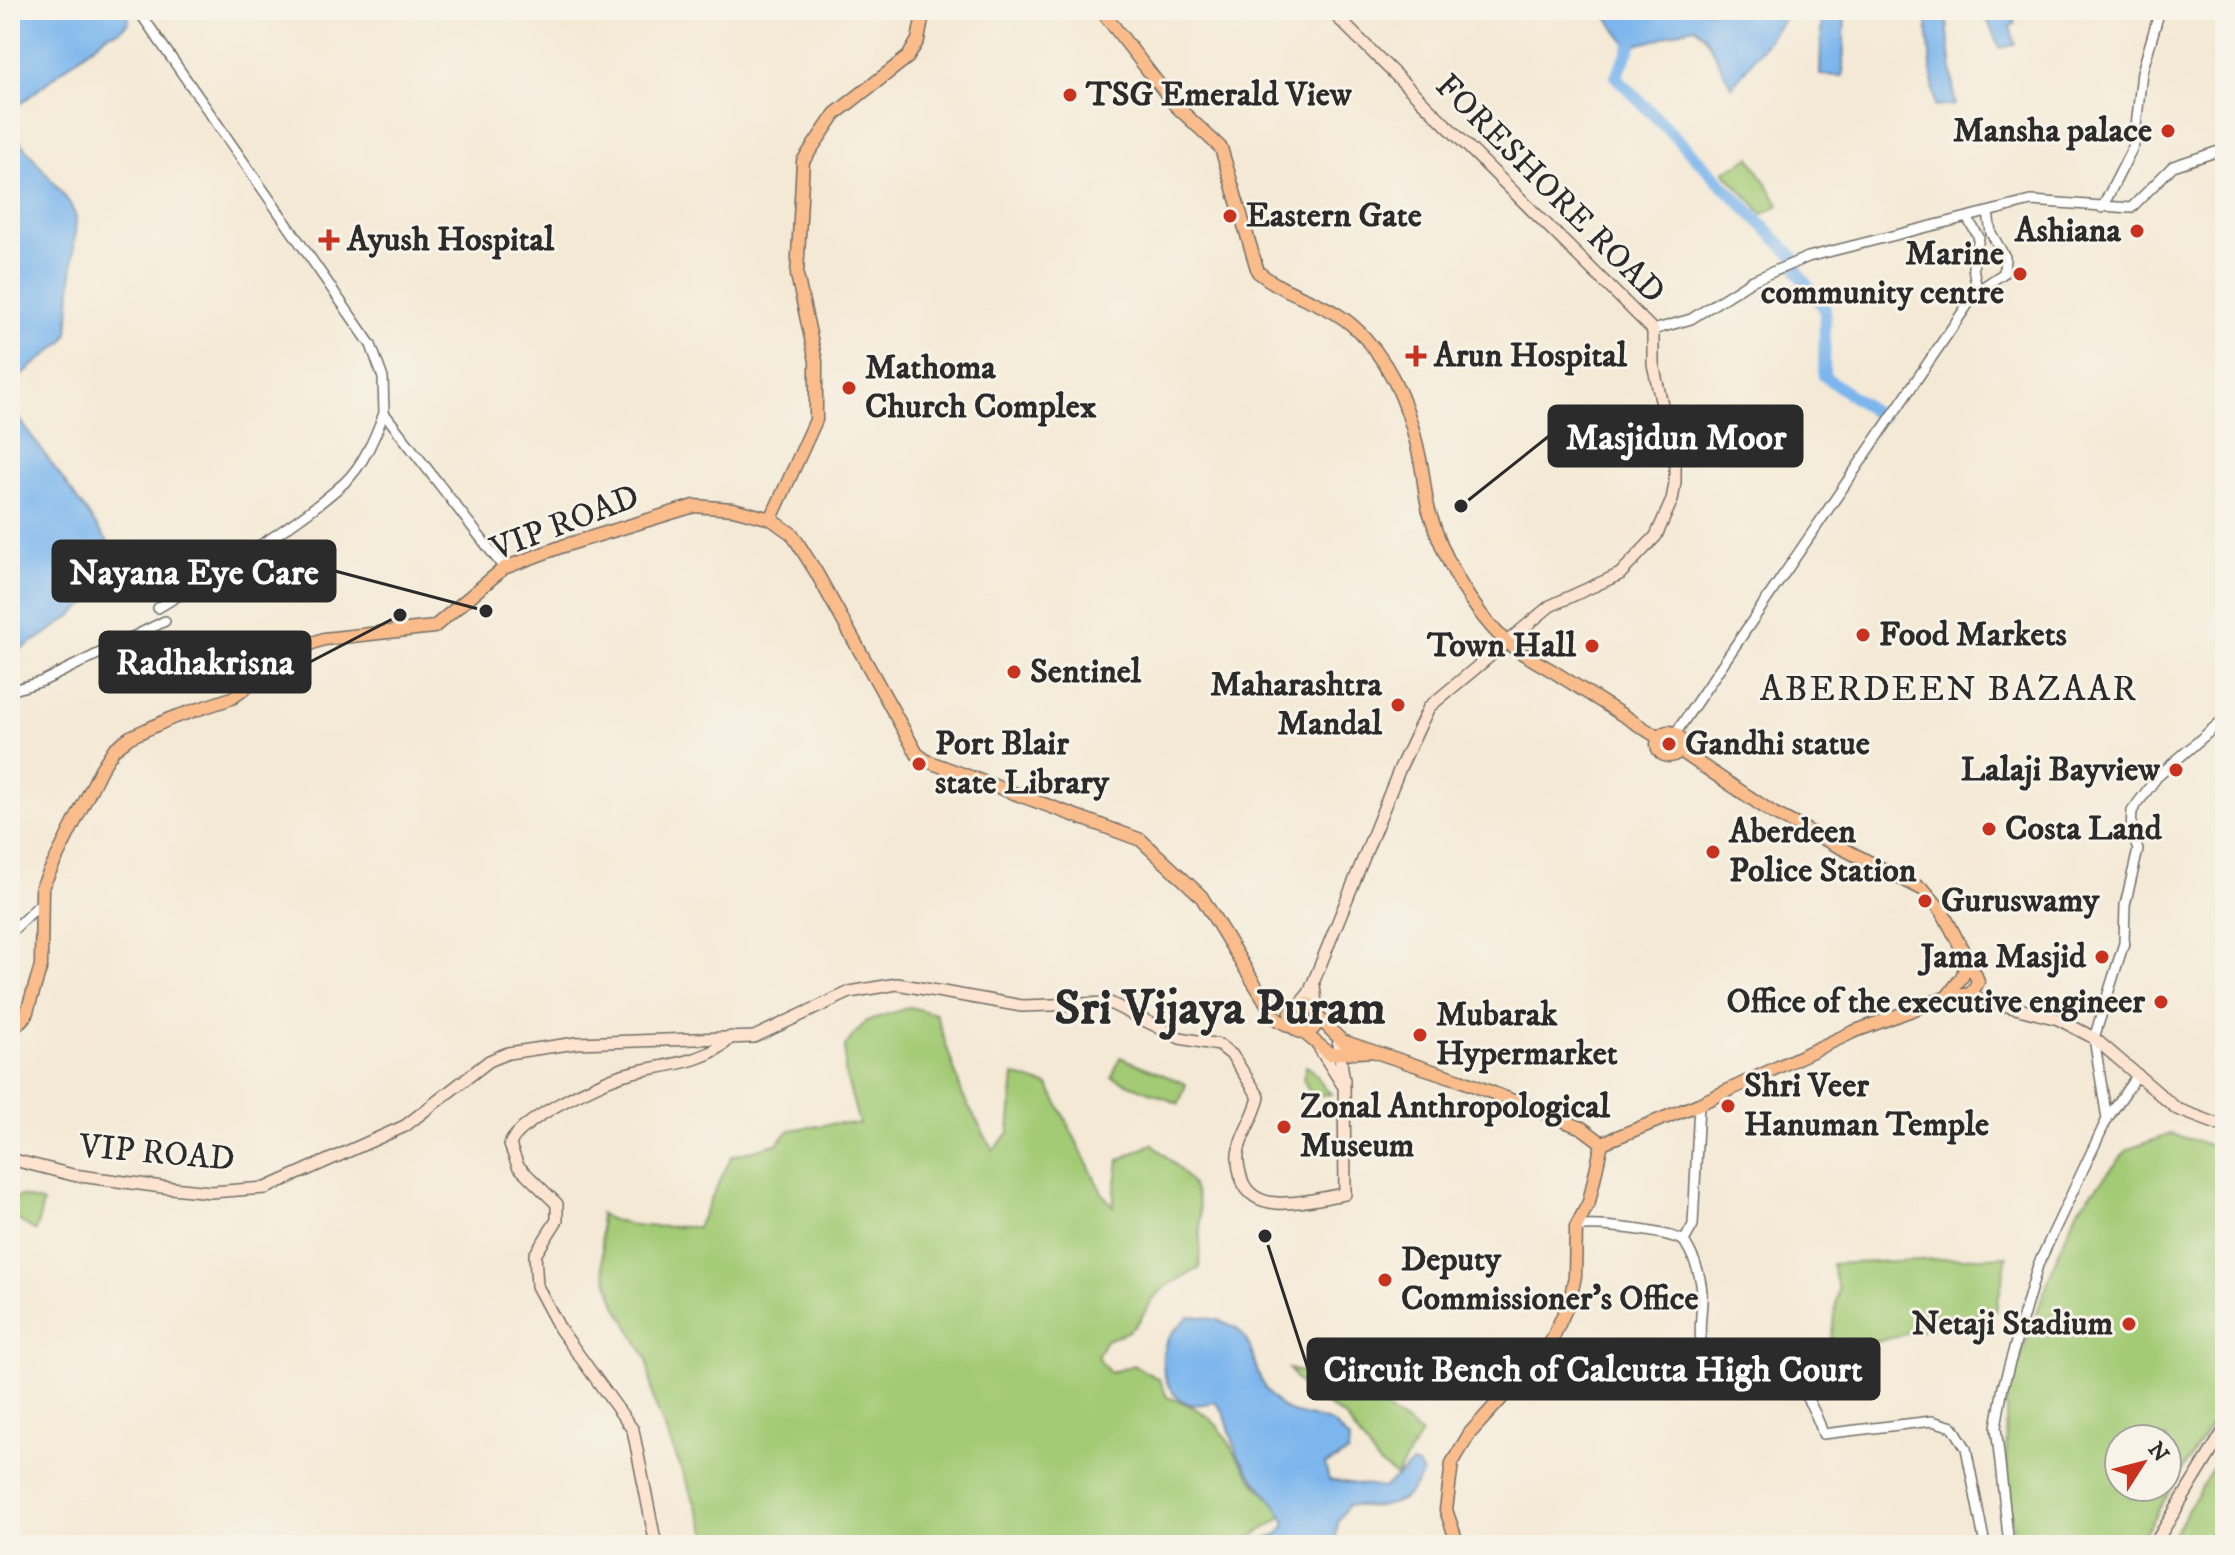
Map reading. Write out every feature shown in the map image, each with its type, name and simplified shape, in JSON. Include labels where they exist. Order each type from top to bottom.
[{"type":"main road","points":[[924,10],[918,40],[908,57],[835,114],[803,161],[797,275],[816,361],[816,420],[771,519],[792,534],[816,572],[917,754],[927,761],[1141,840],[1201,896],[1278,1020],[1299,1030],[1312,1029],[1317,1015],[1314,981]]},
{"type":"main road","points":[[1101,10],[1175,105],[1221,148],[1258,272],[1274,285],[1324,304],[1344,318],[1366,339],[1381,361],[1406,402],[1428,508],[1443,549],[1462,586],[1507,642],[1659,738]]},
{"type":"main road","name":"FORESHORE ROAD","points":[[1298,1006],[1314,981],[1429,707],[1550,606],[1620,574],[1656,536],[1672,500],[1675,483],[1675,464],[1653,364],[1653,330],[1330,10]]},
{"type":"main road","name":"VIP ROAD","points":[[10,1032],[26,1015],[41,966],[43,949],[39,905],[42,887],[88,791],[114,749],[130,737],[172,718],[232,698],[301,647],[324,639],[434,627],[504,568],[694,506],[733,509],[771,519]]},
{"type":"main road","points":[[1666,733],[1675,734],[1680,741],[1679,750],[1672,756],[1663,754],[1657,747],[1659,738],[1666,733]]},
{"type":"main road","points":[[1679,750],[1773,813],[1924,890],[1942,911],[1978,982]]},
{"type":"main road","points":[[1961,986],[1968,959]]},
{"type":"main road","points":[[1602,1143],[1699,1104],[1853,1032],[1947,997],[1961,986],[1967,975],[2000,1002]]},
{"type":"main road","points":[[1961,986],[1978,982]]},
{"type":"main road","name":"VIP ROAD","points":[[10,1159],[73,1175],[162,1187],[211,1192],[266,1188],[298,1177],[405,1126],[489,1061],[508,1053],[576,1043],[754,1037],[850,992],[875,986],[939,989],[989,1002],[1022,1006],[1110,1003],[1180,1038],[1219,1045],[1232,1055],[1246,1073],[1259,1097],[1256,1113],[1238,1150],[1239,1169],[1245,1187],[1259,1199],[1274,1204],[1345,1194],[1344,1088]]},
{"type":"main road","points":[[1961,986],[2000,1002],[2058,1019],[2094,1038],[2177,1109],[2225,1127]]},
{"type":"main road","points":[[1262,995],[1274,1003],[1308,1005],[1317,1015],[1334,1037],[1340,1055],[1344,1088]]},
{"type":"main road","points":[[1298,1006],[1290,1017],[1320,1049],[1344,1088]]},
{"type":"main road","points":[[656,1545],[633,1430],[560,1329],[537,1286],[535,1255],[557,1220],[557,1204],[518,1166],[510,1145],[515,1133],[532,1120],[607,1080],[714,1051],[731,1037]]},
{"type":"main road","points":[[1320,1049],[1322,1037],[1334,1037],[1582,1128],[1602,1143]]},
{"type":"main road","points":[[1320,1049],[1340,1055],[1375,1051]]},
{"type":"main road","points":[[1458,1545],[1446,1510],[1452,1463],[1470,1433],[1549,1346],[1570,1300],[1575,1276],[1576,1227],[1589,1202],[1602,1143]]},
{"type":"main road","points":[[2154,1545],[2225,1429]]},
{"type":"street","points":[[138,10],[371,345],[383,378],[384,413],[374,441],[346,482],[253,549],[158,608]]},
{"type":"street","points":[[2102,208],[2134,145],[2142,72],[2160,10]]},
{"type":"street","points":[[1653,330],[1691,319],[1751,281],[1790,264],[2031,201],[2131,208],[2173,166],[2225,149]]},
{"type":"street","points":[[1675,734],[1977,291],[2004,273],[2006,266],[1991,233],[1988,212]]},
{"type":"street","points":[[1967,218],[1979,237],[1973,267],[1977,291]]},
{"type":"street","points":[[384,413],[504,568]]},
{"type":"street","points":[[10,691],[43,681],[165,621]]},
{"type":"street","points":[[2107,1119],[2094,1038],[2124,943],[2125,905],[2138,850],[2131,831],[2132,811],[2157,777],[2225,718]]},
{"type":"street","points":[[10,933],[39,905]]},
{"type":"street","points":[[2009,1545],[1996,1427],[2003,1387],[2038,1265],[2107,1119],[2138,1074]]},
{"type":"street","points":[[1684,1241],[1693,1225],[1699,1104]]},
{"type":"street","points":[[1576,1227],[1594,1224],[1671,1234],[1684,1241],[1698,1270],[1702,1292],[1699,1335],[1703,1351],[1712,1363],[1737,1373],[1773,1366],[1784,1372],[1816,1410],[1823,1434],[1932,1421],[1953,1427],[1966,1448],[1985,1545]]},
{"type":"green space","points":[[1750,157],[1779,205],[1763,214],[1724,172]]},
{"type":"green space","points":[[910,1007],[936,1014],[963,1096],[993,1150],[1009,1133],[1014,1075],[1049,1086],[1101,1191],[1113,1207],[1119,1160],[1152,1144],[1184,1174],[1192,1186],[1200,1210],[1200,1268],[1161,1291],[1140,1320],[1129,1330],[1106,1340],[1097,1356],[1110,1373],[1133,1365],[1159,1379],[1167,1397],[1188,1405],[1214,1422],[1247,1472],[1286,1514],[1240,1545],[712,1545],[654,1402],[647,1359],[615,1302],[603,1266],[600,1214],[634,1225],[697,1227],[732,1156],[776,1144],[790,1130],[837,1123],[859,1124],[845,1072],[845,1046],[866,1021]]},
{"type":"green space","points":[[1120,1057],[1186,1084],[1179,1104],[1112,1077]]},
{"type":"green space","points":[[1306,1066],[1333,1094],[1311,1096],[1303,1079]]},
{"type":"green space","name":"Netaji Stadium","points":[[2171,1134],[2225,1149],[2225,1401],[2183,1470],[2183,1423],[2103,1423],[2103,1503],[2163,1503],[2137,1545],[2015,1545],[2007,1487],[2006,1398],[2059,1251],[2078,1209],[2128,1149]]},
{"type":"green space","points":[[21,1196],[43,1203],[36,1231],[10,1215],[10,1200]]},
{"type":"green space","points":[[2007,1256],[1996,1311],[1829,1354],[1838,1289],[1832,1264]]},
{"type":"green space","points":[[1289,1369],[1325,1379],[1359,1394],[1421,1434],[1396,1476],[1379,1464],[1345,1417],[1306,1392]]},
{"type":"green space","points":[[2225,1447],[2225,1508],[2203,1545],[2167,1545]]},
{"type":"water","points":[[10,10],[128,10],[129,22],[119,31],[108,34],[10,112]]},
{"type":"water","points":[[1601,10],[1791,10],[1732,87],[1705,36],[1695,27],[1645,43],[1627,44]]},
{"type":"water","points":[[1822,10],[1845,10],[1843,76],[1820,75]]},
{"type":"water","points":[[1983,10],[2010,10],[2015,24],[2010,26],[2015,44],[2000,49]]},
{"type":"water","points":[[1946,11],[1955,105],[1935,107],[1926,13]]},
{"type":"water","points":[[10,136],[20,141],[69,202],[76,217],[68,333],[63,342],[10,384]]},
{"type":"water","points":[[10,406],[118,556],[121,567],[85,605],[55,628],[10,655]]},
{"type":"water","points":[[1189,1316],[1216,1319],[1233,1326],[1244,1336],[1266,1390],[1278,1404],[1290,1411],[1331,1423],[1349,1440],[1348,1453],[1325,1465],[1329,1480],[1383,1488],[1412,1464],[1419,1466],[1422,1475],[1416,1486],[1391,1504],[1371,1507],[1348,1505],[1338,1521],[1335,1545],[1247,1545],[1279,1534],[1286,1524],[1276,1505],[1242,1462],[1220,1407],[1215,1402],[1190,1404],[1174,1394],[1169,1386],[1163,1367],[1164,1348],[1170,1336]]},
{"type":"waterway","points":[[1631,45],[1616,77],[1793,256],[1798,273],[1825,309],[1824,376],[1881,417]]},
{"type":"place","name":"TSG Emerald View","points":[[1070,95]]},
{"type":"place","name":"Mansha palace","points":[[2168,131]]},
{"type":"place","name":"Eastern Gate","points":[[1230,216]]},
{"type":"place","name":"Ashiana","points":[[2137,231]]},
{"type":"place","name":"Ayush Hospital","points":[[329,240]]},
{"type":"place","name":"Marine community centre","points":[[2020,274]]},
{"type":"place","name":"Arun Hospital","points":[[1416,356]]},
{"type":"place","name":"Mathoma Church Complex","points":[[849,388]]},
{"type":"place","name":"Masjidun Moor","points":[[1461,506]]},
{"type":"place","name":"Nayana Eye Care","points":[[486,611]]},
{"type":"place","name":"Radhakrisna","points":[[400,615]]},
{"type":"place","name":"Food Markets","points":[[1863,635]]},
{"type":"place","name":"Town Hall","points":[[1592,646]]},
{"type":"place","name":"Sentinel","points":[[1014,672]]},
{"type":"place","name":"Maharashtra Mandal","points":[[1398,705]]},
{"type":"place","name":"Gandhi statue","points":[[1669,744]]},
{"type":"place","name":"Port Blair state Library","points":[[919,764]]},
{"type":"place","name":"Lalaji Bayview","points":[[2176,770]]},
{"type":"place","name":"Costa Land","points":[[1989,829]]},
{"type":"place","name":"Aberdeen Police Station","points":[[1713,852]]},
{"type":"place","name":"Guruswamy","points":[[1925,901]]},
{"type":"place","name":"Jama Masjid","points":[[2102,957]]},
{"type":"place","name":"Office of the executive engineer","points":[[2161,1002]]},
{"type":"place","name":"Mubarak Hypermarket","points":[[1420,1035]]},
{"type":"place","name":"Shri Veer Hanuman Temple","points":[[1728,1106]]},
{"type":"place","name":"Zonal Anthropological Museum","points":[[1284,1127]]},
{"type":"place","name":"Circuit Bench of Calcutta High Court","points":[[1265,1236]]},
{"type":"place","name":"Deputy Commissioner's Office","points":[[1385,1280]]},
{"type":"place","name":"Netaji Stadium","points":[[2129,1324]]},
{"type":"district","name":"ABERDEEN BAZAAR","points":[[1949,689]]},
{"type":"district","name":"Sri Vijaya Puram","points":[[1220,1008]]}]
